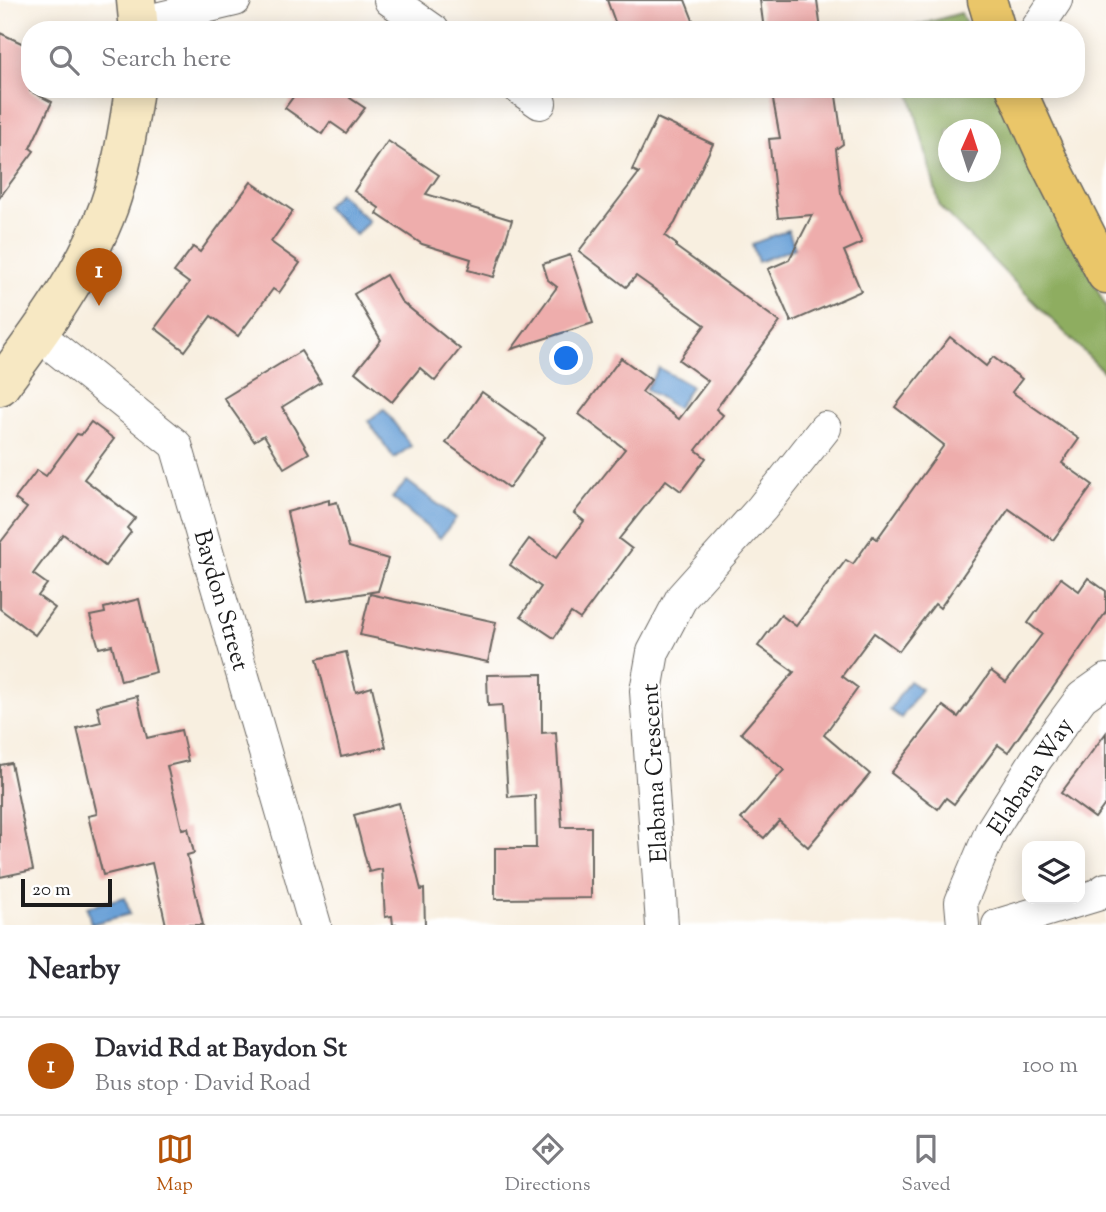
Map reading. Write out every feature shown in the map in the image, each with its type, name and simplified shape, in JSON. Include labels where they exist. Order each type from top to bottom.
[{"type":"main road","points":[[987,0],[993,21]]},
{"type":"main road","points":[[1020,98],[1106,274]]},
{"type":"street","points":[[138,18],[235,0]]},
{"type":"street","points":[[390,0],[420,21]]},
{"type":"street","points":[[1042,21],[1056,0]]},
{"type":"street","points":[[0,386],[39,335],[84,261],[109,205],[132,98]]},
{"type":"street","name":"Baydon Street","points":[[39,335],[176,444],[316,925]]},
{"type":"street","name":"Elabana Crescent","points":[[662,925],[646,691],[653,652],[682,597],[762,508],[825,428]]},
{"type":"street","name":"Elabana Way","points":[[963,925],[961,902],[991,831],[1037,758],[1082,697],[1106,680]]},
{"type":"street","points":[[998,925],[1097,895],[1106,889]]},
{"type":"green space","points":[[961,13],[965,21],[932,21]]},
{"type":"green space","points":[[911,98],[1002,98],[1106,307],[1106,374],[940,207]]},
{"type":"water","points":[[339,193],[369,221],[356,235],[325,207]]},
{"type":"water","points":[[788,230],[795,248],[758,262],[752,244]]},
{"type":"water","points":[[659,368],[691,386],[677,408],[646,389]]},
{"type":"water","points":[[384,409],[411,446],[394,458],[368,421]]},
{"type":"water","points":[[407,481],[456,518],[440,538],[392,498]]},
{"type":"water","points":[[909,681],[921,689],[901,718],[890,710]]},
{"type":"water","points":[[125,897],[130,914],[91,924],[87,907]]},
{"type":"building","points":[[607,0],[685,0],[693,21],[615,21]]},
{"type":"building","points":[[760,0],[817,0],[820,21],[763,21]]},
{"type":"building","points":[[0,33],[21,43],[21,98],[44,98],[52,102],[30,148],[34,151],[0,197]]},
{"type":"building","points":[[292,98],[350,98],[365,108],[346,133],[330,122],[322,134],[285,108]]},
{"type":"building","points":[[773,98],[836,98],[843,144],[836,149],[841,193],[862,243],[844,251],[861,291],[791,322],[768,269],[789,260],[812,215],[778,218],[769,139],[780,138]]},
{"type":"building","points":[[657,118],[713,144],[675,223],[665,236],[676,244],[676,247],[780,322],[716,409],[723,415],[696,450],[706,458],[681,491],[666,480],[619,539],[632,549],[580,619],[571,613],[554,638],[521,616],[541,587],[510,565],[529,539],[556,558],[584,521],[574,513],[625,449],[579,414],[621,358],[651,380],[642,392],[679,419],[708,381],[679,360],[705,325],[636,276],[626,287],[579,251],[639,173],[632,170]]},
{"type":"building","points":[[388,141],[439,175],[426,194],[512,220],[494,277],[468,270],[471,259],[422,244],[377,214],[379,208],[354,191]]},
{"type":"building","points":[[251,182],[293,211],[271,242],[300,263],[279,293],[273,289],[238,336],[211,316],[185,351],[155,328],[189,283],[174,272],[193,247],[200,252]]},
{"type":"building","points":[[570,255],[593,323],[512,349],[557,287],[548,280],[543,264]]},
{"type":"building","points":[[386,275],[401,301],[460,349],[435,381],[420,368],[392,402],[355,372],[381,340],[354,294]]},
{"type":"building","points":[[950,337],[986,366],[993,357],[1022,379],[1012,392],[1079,439],[1062,463],[1093,485],[1053,540],[1009,509],[940,608],[935,604],[899,651],[874,633],[842,676],[858,688],[824,735],[870,774],[808,847],[779,821],[764,838],[741,819],[784,770],[741,733],[794,672],[758,646],[781,615],[796,626],[846,560],[853,564],[873,536],[877,539],[944,445],[895,407]]},
{"type":"building","points":[[301,351],[321,383],[282,407],[309,453],[284,468],[264,435],[254,441],[224,398]]},
{"type":"building","points":[[482,392],[545,437],[509,488],[446,443]]},
{"type":"building","points":[[91,422],[114,439],[84,479],[135,518],[127,528],[131,532],[105,566],[63,534],[33,574],[47,584],[38,596],[55,608],[35,635],[0,609],[0,543],[27,508],[15,499],[37,470],[46,476],[77,434],[81,435]]},
{"type":"building","points":[[329,500],[329,504],[337,502],[349,547],[388,559],[378,591],[307,602],[287,512]]},
{"type":"building","points":[[1061,578],[1079,591],[1088,578],[1106,591],[1106,612],[1008,752],[998,745],[954,804],[946,798],[938,809],[891,773],[943,706],[958,717],[991,671],[1006,682],[1042,634],[1028,623]]},
{"type":"building","points":[[370,594],[496,622],[488,662],[360,635]]},
{"type":"building","points":[[139,599],[156,672],[121,681],[112,645],[99,648],[90,616],[105,613],[104,608]]},
{"type":"building","points":[[346,652],[356,692],[372,687],[386,747],[341,757],[317,659]]},
{"type":"building","points":[[542,674],[542,733],[556,732],[562,827],[591,827],[591,898],[495,899],[495,848],[536,848],[535,795],[508,797],[502,705],[488,706],[487,675]]},
{"type":"building","points":[[137,696],[147,738],[181,730],[188,761],[167,766],[182,829],[188,828],[194,853],[187,855],[203,925],[166,925],[152,863],[103,875],[88,816],[97,814],[77,728],[101,722],[97,706]]},
{"type":"building","points":[[1106,733],[1106,803],[1095,818],[1061,793]]},
{"type":"building","points":[[11,763],[33,870],[0,877],[0,765]]},
{"type":"building","points":[[399,803],[421,890],[424,889],[425,925],[393,925],[392,916],[385,917],[382,869],[369,872],[354,815]]},
{"type":"place","name":"David Rd at Baydon St","points":[[99,306]]}]
